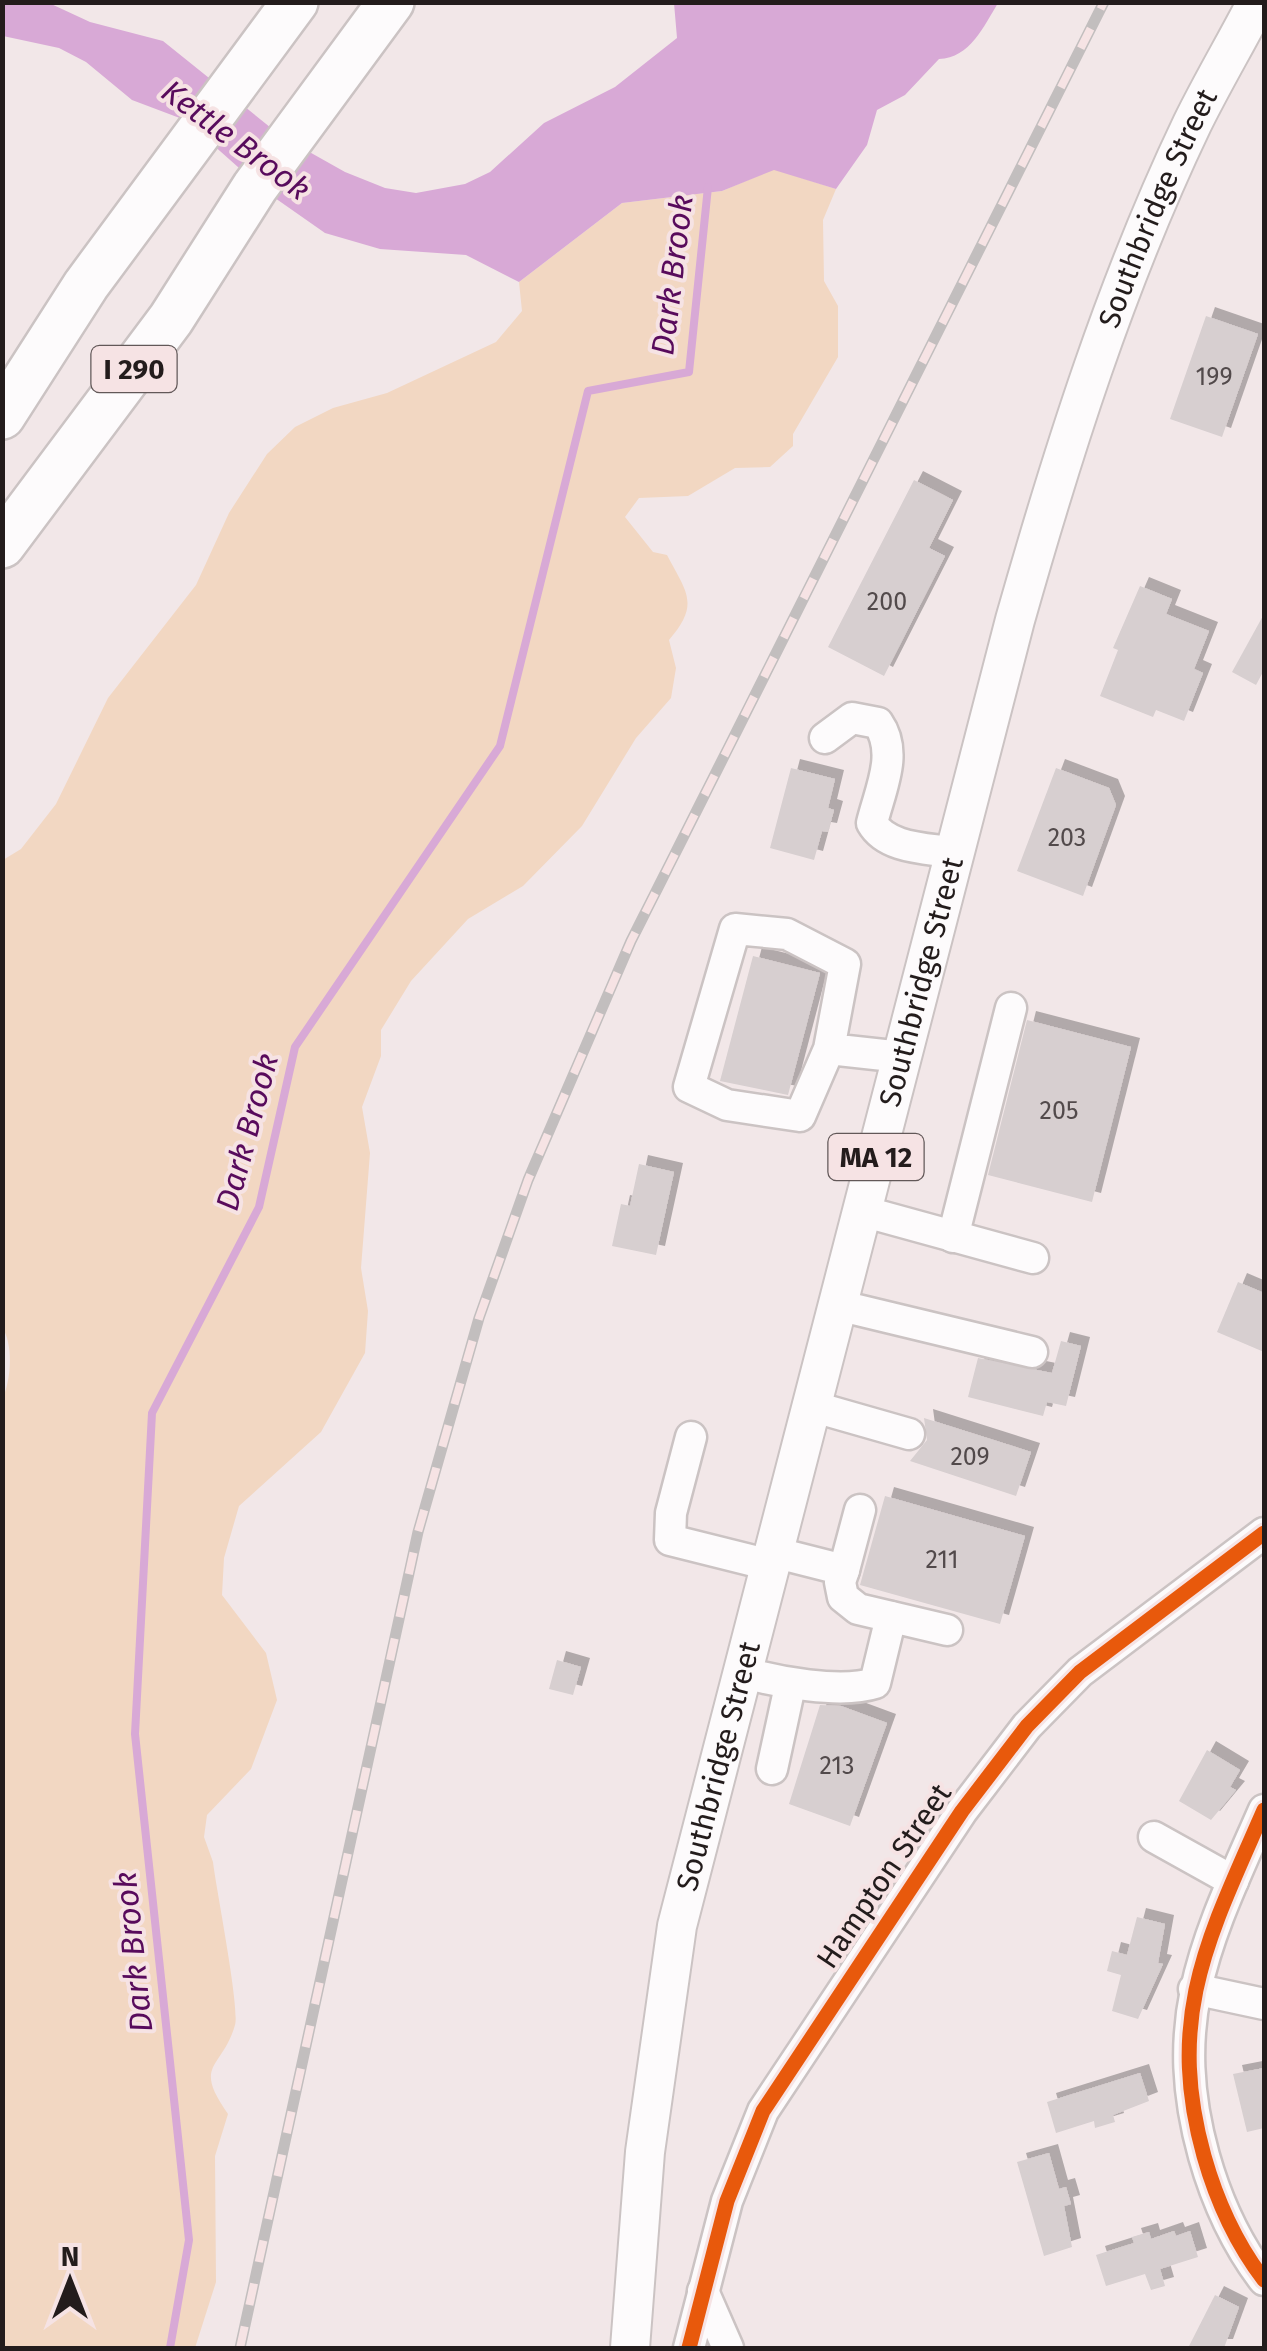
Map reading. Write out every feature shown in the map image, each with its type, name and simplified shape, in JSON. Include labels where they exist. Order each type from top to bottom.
[{"type":"highway","name":"I 290","points":[[2,416],[86,285],[295,2]]},
{"type":"highway","name":"I 290","points":[[2,545],[171,320],[256,187],[391,2]]},
{"type":"main road","name":"Southbridge Street","points":[[630,2348],[645,2152],[677,1926],[955,853],[1067,441],[1126,277],[1192,124],[1257,2]]},
{"type":"street","points":[[825,738],[852,718],[878,723],[886,735],[889,756],[872,823],[877,832],[893,842],[955,853]]},
{"type":"street","points":[[734,929],[787,934],[846,964],[829,1049],[800,1116],[727,1106],[689,1088],[734,929]]},
{"type":"street","points":[[954,1237],[1011,1008]]},
{"type":"street","points":[[829,1049],[902,1057]]},
{"type":"street","points":[[862,1211],[1033,1258]]},
{"type":"street","points":[[838,1305],[1032,1352]]},
{"type":"street","points":[[811,1406],[908,1434]]},
{"type":"street","points":[[692,1437],[670,1513],[670,1540],[844,1570]]},
{"type":"street","points":[[860,1510],[840,1582],[843,1597],[858,1609],[948,1630]]},
{"type":"street","name":"Hampton Street","points":[[690,2348],[727,2200],[763,2110],[822,2015],[994,1768],[1080,1672],[1264,1532]]},
{"type":"street","points":[[742,1672],[790,1686],[862,1687],[875,1682],[891,1617]]},
{"type":"street","points":[[772,1769],[790,1686]]},
{"type":"street","points":[[1264,1810],[1194,1989],[1186,2064],[1192,2110],[1222,2212],[1264,2280]]},
{"type":"street","points":[[1154,1837],[1234,1881]]},
{"type":"street","points":[[1194,1989],[1264,2004]]},
{"type":"street","points":[[703,2290],[728,2348]]},
{"type":"shaded area","points":[[774,169],[836,189],[823,220],[824,281],[838,306],[838,357],[793,434],[793,446],[770,467],[735,468],[688,496],[639,498],[625,517],[653,552],[667,555],[685,589],[685,617],[669,640],[676,668],[671,698],[636,738],[582,826],[523,886],[468,919],[411,981],[381,1030],[381,1056],[362,1107],[370,1153],[361,1268],[368,1311],[365,1353],[321,1432],[239,1506],[224,1558],[222,1595],[266,1653],[277,1700],[251,1769],[207,1815],[204,1837],[213,1862],[236,2014],[229,2040],[211,2075],[217,2097],[228,2114],[215,2156],[216,2282],[195,2348],[3,2348],[2,1400],[10,1363],[2,1327],[3,860],[21,849],[56,804],[108,698],[196,585],[229,513],[267,454],[295,427],[333,408],[387,393],[496,342],[522,311],[519,282],[622,203],[722,191]]},
{"type":"water","name":"Kettle Brook","points":[[2,3],[49,3],[90,22],[163,41],[281,136],[345,172],[385,188],[416,193],[465,184],[490,172],[544,123],[615,87],[677,38],[674,3],[998,3],[968,47],[939,59],[905,95],[877,110],[867,145],[836,189],[774,170],[722,191],[622,203],[519,282],[466,255],[380,249],[325,233],[265,191],[185,120],[132,100],[86,62],[59,48],[3,36]]},
{"type":"building","points":[[1206,316],[1258,334],[1222,437],[1170,419]]},
{"type":"building","points":[[914,480],[953,500],[929,548],[945,556],[884,676],[828,647]]},
{"type":"building","points":[[1140,586],[1172,599],[1166,614],[1209,631],[1194,669],[1203,673],[1184,721],[1156,710],[1153,717],[1100,696],[1118,650],[1113,648]]},
{"type":"building","points":[[1264,614],[1264,670],[1256,685],[1232,672]]},
{"type":"building","points":[[791,768],[835,779],[828,808],[834,810],[828,832],[822,831],[814,860],[770,848]]},
{"type":"building","points":[[1056,768],[1109,788],[1116,805],[1083,896],[1017,871]]},
{"type":"building","points":[[753,956],[820,973],[788,1095],[720,1081]]},
{"type":"building","points":[[1027,1020],[1131,1047],[1092,1202],[988,1175]]},
{"type":"building","points":[[639,1164],[674,1172],[656,1255],[612,1246],[621,1204],[630,1206]]},
{"type":"building","points":[[1238,1282],[1264,1293],[1264,1352],[1217,1332]]},
{"type":"building","points":[[1061,1341],[1081,1346],[1066,1406],[1047,1402],[1043,1416],[968,1397],[978,1358],[1052,1373]]},
{"type":"building","points":[[924,1418],[1031,1452],[1016,1496],[910,1461],[927,1440]]},
{"type":"building","points":[[885,1496],[1025,1536],[1000,1624],[860,1585]]},
{"type":"building","points":[[557,1660],[581,1667],[573,1695],[549,1689]]},
{"type":"building","points":[[820,1705],[841,1706],[887,1723],[850,1826],[789,1804]]},
{"type":"building","points":[[1207,1750],[1240,1770],[1230,1787],[1236,1790],[1211,1820],[1179,1801]]},
{"type":"building","points":[[1137,1917],[1165,1924],[1158,1963],[1163,1964],[1138,2019],[1112,2011],[1121,1975],[1107,1971],[1112,1951],[1127,1955]]},
{"type":"building","points":[[1264,2068],[1264,2128],[1247,2132],[1233,2074]]},
{"type":"building","points":[[1140,2073],[1149,2101],[1113,2115],[1115,2122],[1095,2128],[1094,2121],[1056,2133],[1047,2102]]},
{"type":"building","points":[[1049,2153],[1059,2189],[1066,2187],[1071,2204],[1064,2206],[1072,2247],[1044,2256],[1017,2162]]},
{"type":"building","points":[[1174,2231],[1176,2236],[1190,2231],[1198,2257],[1160,2269],[1165,2286],[1151,2290],[1145,2274],[1106,2286],[1096,2255],[1134,2243],[1132,2237],[1149,2232],[1151,2239]]},
{"type":"building","points":[[1215,2295],[1239,2307],[1224,2348],[1188,2348]]},
{"type":"waterway","name":"Dark Brook","points":[[170,2348],[189,2240],[135,1734],[152,1413],[259,1207],[295,1047],[500,746],[588,391],[689,372],[708,187]]},
{"type":"railway","points":[[240,2348],[418,1532],[479,1318],[528,1180],[631,941],[1104,2]]},
{"type":"cycle path","points":[[689,2348],[727,2201],[763,2111],[962,1811],[1027,1726],[1080,1672],[1264,1533]]},
{"type":"cycle path","points":[[1264,1810],[1226,1898],[1199,1978],[1191,2018],[1189,2061],[1193,2106],[1209,2173],[1236,2236],[1264,2280]]}]
